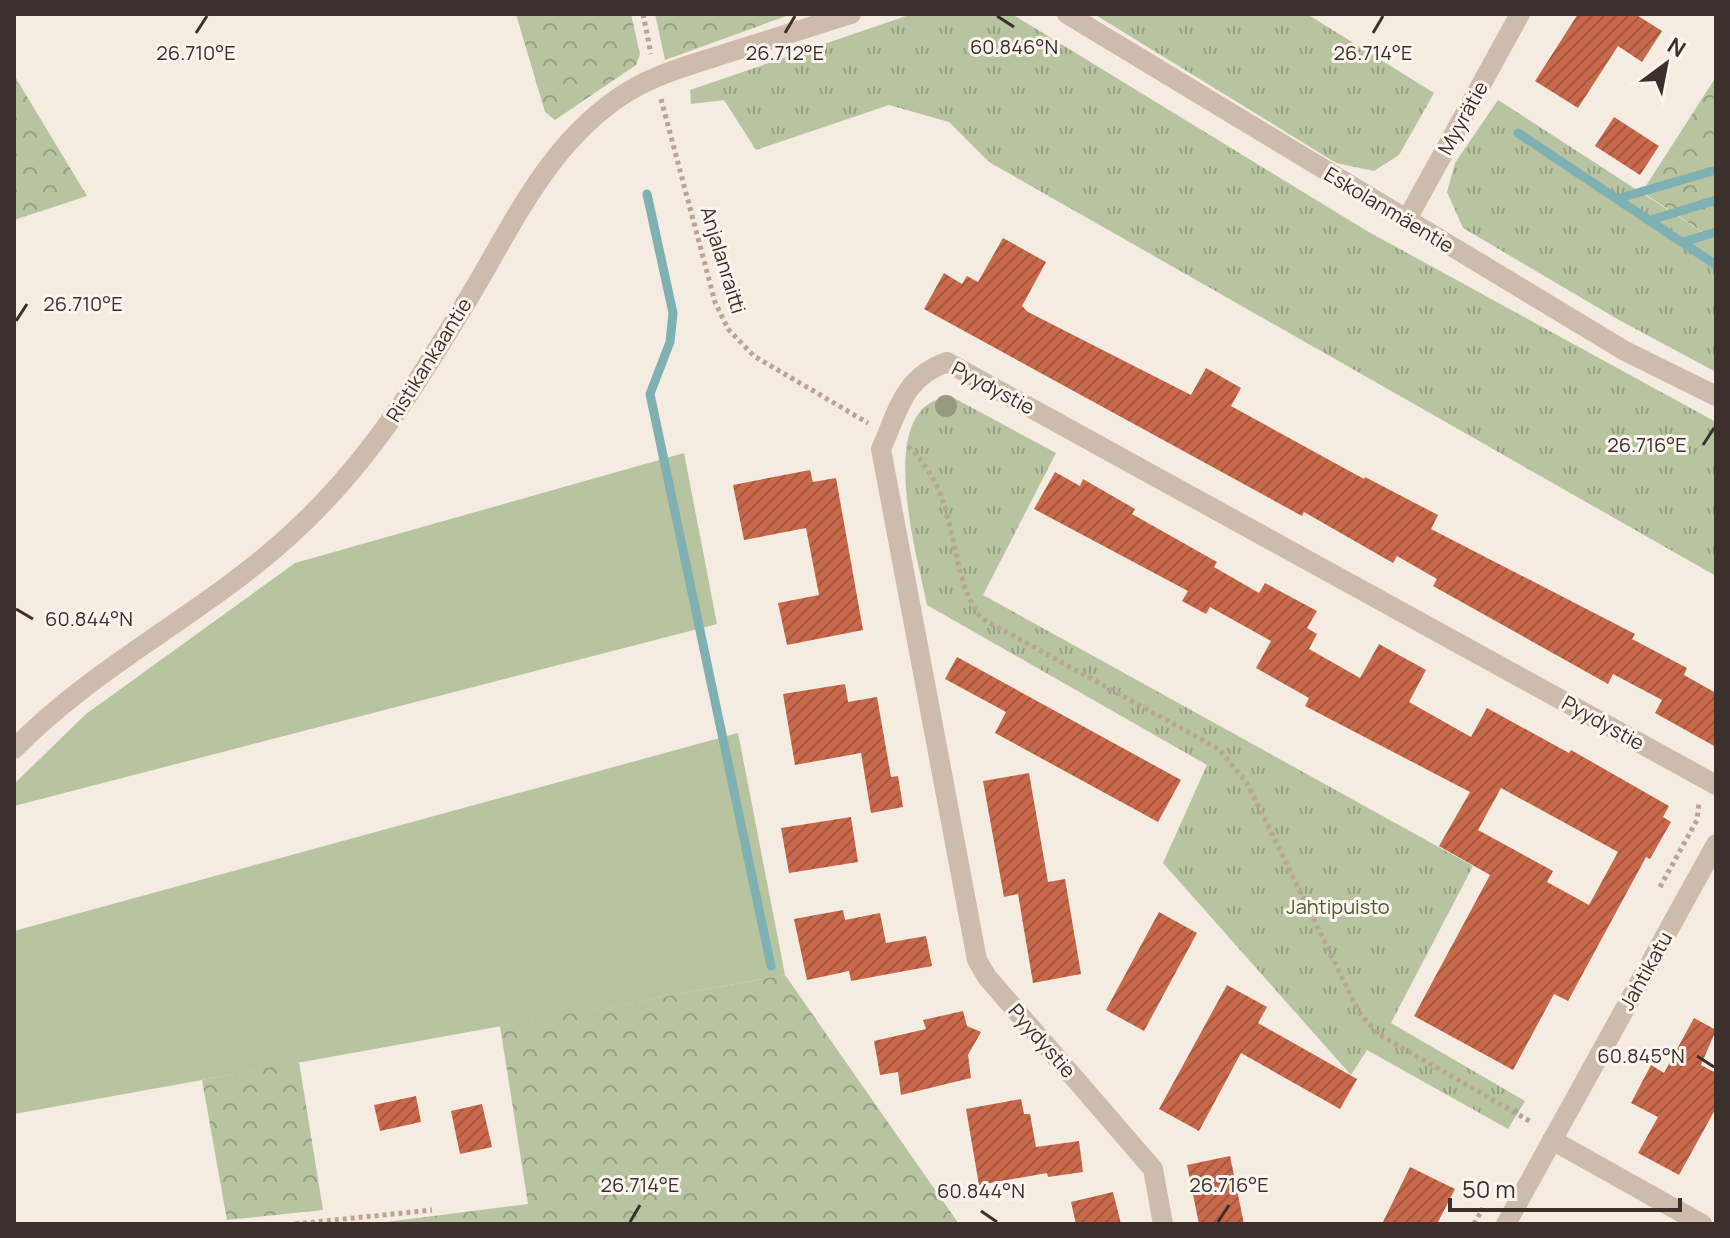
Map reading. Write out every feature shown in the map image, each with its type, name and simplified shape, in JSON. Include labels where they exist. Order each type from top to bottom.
[{"type":"street","name":"Ristikankaantie","points":[[14,749],[53,709],[106,668],[210,601],[303,524],[366,456],[404,403],[561,147],[603,110],[655,77],[851,14]]},
{"type":"street","name":"Eskolanmäentie","points":[[1067,14],[1625,351],[1716,396]]},
{"type":"street","name":"Myyrätie","points":[[1406,221],[1520,14]]},
{"type":"street","name":"Pyydystie","points":[[1163,1224],[1153,1169],[987,977],[977,960],[881,449],[912,380],[926,369],[947,362],[1716,785]]},
{"type":"street","name":"Jahtikatu","points":[[1506,1224],[1716,844]]},
{"type":"street","points":[[1552,1140],[1702,1224]]},
{"type":"path","name":"Anjalanraitti","points":[[643,14],[655,77],[715,302],[728,329],[754,356],[910,448],[947,504],[968,601],[981,618],[1219,749],[1247,783],[1360,1014],[1378,1034],[1531,1121],[1552,1140]]},
{"type":"path","points":[[1659,888],[1697,820],[1700,802],[1692,787],[1697,775]]},
{"type":"path","points":[[1524,1133],[1539,1108]]},
{"type":"path","points":[[1474,1224],[1486,1202]]},
{"type":"path","points":[[295,1224],[432,1210]]},
{"type":"green space","points":[[516,14],[631,14],[640,54],[636,65],[555,120],[545,112]]},
{"type":"green space","points":[[655,14],[792,14],[665,60]]},
{"type":"green space","points":[[912,14],[1012,14],[1367,231],[1716,422],[1716,576],[989,162],[949,122],[889,105],[756,150],[724,100],[691,104],[690,90]]},
{"type":"green space","points":[[1094,14],[1307,14],[1434,93],[1399,155],[1374,171],[1336,163]]},
{"type":"green space","points":[[14,75],[87,196],[14,220]]},
{"type":"green space","points":[[1716,77],[1716,241],[1642,192]]},
{"type":"green space","points":[[1498,100],[1716,241],[1716,372],[1619,320],[1463,228],[1447,192],[1455,163]]},
{"type":"green space","name":"Jahtipuisto","points":[[952,397],[1056,453],[983,595],[1473,866],[1391,1023],[1525,1101],[1508,1129],[1367,1050],[1351,1075],[1163,863],[1207,765],[927,605],[910,519],[906,452],[913,424],[927,405]]},
{"type":"green space","points":[[684,453],[717,624],[14,806],[14,784],[86,714],[295,563]]},
{"type":"green space","points":[[738,733],[785,975],[14,1114],[14,931]]},
{"type":"green space","points":[[785,975],[959,1224],[370,1224],[528,1204],[500,1026]]},
{"type":"green space","points":[[299,1062],[323,1210],[227,1220],[202,1080]]},
{"type":"building","points":[[1578,14],[1635,14],[1662,31],[1642,62],[1618,46],[1578,108],[1535,81]]},
{"type":"building","points":[[1614,117],[1659,146],[1640,175],[1595,146]]},
{"type":"building","points":[[1003,238],[1046,262],[1022,306],[1028,312],[1191,395],[1206,368],[1241,388],[1231,406],[1364,479],[1438,515],[1431,529],[1635,634],[1632,639],[1687,668],[1684,675],[1716,693],[1716,747],[1655,713],[1662,700],[1613,674],[1608,684],[1433,586],[1437,579],[1397,556],[1393,563],[1304,512],[1302,516],[924,309],[944,273],[962,284],[967,276],[978,282]]},
{"type":"building","points":[[810,470],[813,482],[836,478],[863,630],[787,645],[778,603],[819,595],[806,528],[744,540],[733,485]]},
{"type":"building","points":[[1055,472],[1080,486],[1083,479],[1135,509],[1132,514],[1217,562],[1214,567],[1259,593],[1265,583],[1317,611],[1307,628],[1317,634],[1309,649],[1360,678],[1379,644],[1426,670],[1409,702],[1471,737],[1487,708],[1569,753],[1571,750],[1669,806],[1663,817],[1671,822],[1650,859],[1646,857],[1568,1001],[1554,994],[1513,1070],[1414,1016],[1490,875],[1439,846],[1470,792],[1305,706],[1309,698],[1256,668],[1271,641],[1210,607],[1206,614],[1182,601],[1188,591],[1034,509]],"holes":[[[1501,788],[1618,852],[1589,905],[1547,882],[1553,871],[1478,830]]]},
{"type":"building","points":[[957,657],[1181,780],[1158,822],[995,733],[1006,712],[945,679]]},
{"type":"building","points":[[845,684],[848,702],[877,697],[891,777],[898,776],[903,807],[871,813],[861,753],[795,765],[783,694]]},
{"type":"building","points":[[1029,773],[1048,882],[1065,879],[1081,974],[1033,983],[1018,894],[1004,897],[983,781]]},
{"type":"building","points":[[851,817],[858,862],[789,873],[781,828]]},
{"type":"building","points":[[843,910],[845,920],[880,913],[886,943],[926,936],[932,966],[851,981],[849,971],[807,980],[794,919]]},
{"type":"building","points":[[1159,912],[1197,933],[1144,1031],[1106,1010]]},
{"type":"building","points":[[1227,985],[1267,1007],[1258,1023],[1357,1079],[1340,1109],[1241,1053],[1199,1131],[1159,1109]]},
{"type":"building","points":[[963,1011],[967,1026],[981,1032],[968,1055],[971,1078],[901,1095],[898,1072],[880,1075],[874,1041],[926,1029],[923,1020]]},
{"type":"building","points":[[1694,1018],[1716,1030],[1701,1065],[1716,1073],[1716,1108],[1679,1175],[1638,1153],[1658,1117],[1631,1103],[1651,1065],[1664,1073]]},
{"type":"building","points":[[416,1096],[421,1122],[380,1131],[374,1105]]},
{"type":"building","points":[[1021,1099],[1024,1114],[1030,1114],[1036,1147],[1079,1141],[1083,1172],[1048,1177],[1047,1173],[979,1185],[966,1109]]},
{"type":"building","points":[[482,1104],[492,1147],[460,1154],[451,1111]]},
{"type":"building","points":[[1230,1156],[1244,1224],[1199,1224],[1187,1165]]},
{"type":"building","points":[[1410,1167],[1455,1189],[1437,1224],[1382,1224]]},
{"type":"building","points":[[1113,1192],[1121,1224],[1076,1224],[1071,1202]]},
{"type":"waterway","points":[[1518,133],[1716,265]]},
{"type":"waterway","points":[[1620,198],[1716,170]]},
{"type":"waterway","points":[[647,194],[673,313],[670,342],[650,394],[771,966]]},
{"type":"waterway","points":[[1651,220],[1716,200]]},
{"type":"waterway","points":[[1683,242],[1716,232]]}]
